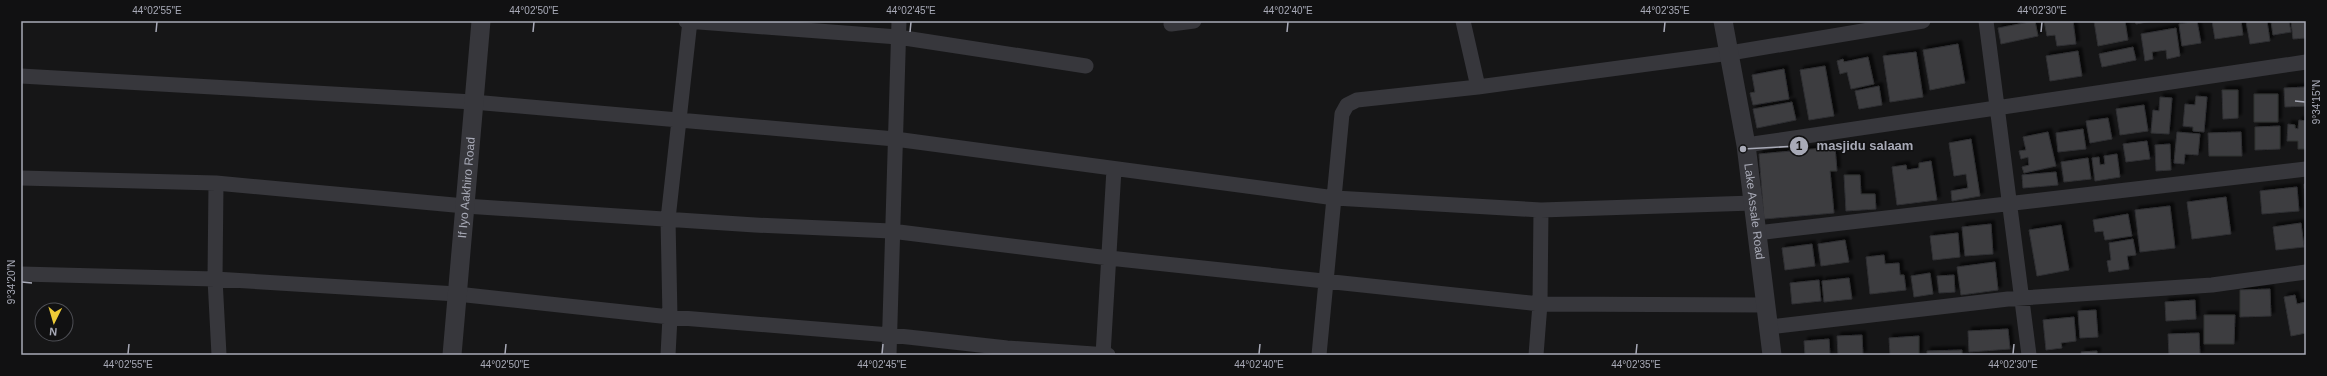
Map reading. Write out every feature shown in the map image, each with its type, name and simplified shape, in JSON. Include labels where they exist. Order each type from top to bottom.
[{"type":"street","name":"If Iyo Aakhiro Road","points":[[452,355],[481,21]]},
{"type":"street","points":[[686,21],[898,37],[1086,66]]},
{"type":"street","points":[[668,355],[670,317],[668,219],[690,21]]},
{"type":"street","points":[[889,355],[891,231],[898,21]]},
{"type":"street","points":[[1171,24],[1194,21]]},
{"type":"street","points":[[1462,21],[1478,87]]},
{"type":"street","name":"Lake Assale Road","points":[[1723,21],[1746,145],[1772,355]]},
{"type":"street","points":[[1319,355],[1326,279],[1336,198],[1342,114],[1347,105],[1357,100],[1478,87],[1730,53],[1923,21]]},
{"type":"street","points":[[1986,21],[2029,355]]},
{"type":"street","points":[[1746,145],[2306,62]]},
{"type":"street","points":[[21,76],[473,102],[895,139],[1336,198],[1541,210],[1753,203]]},
{"type":"street","points":[[1103,355],[1114,169]]},
{"type":"street","points":[[1757,233],[2306,169]]},
{"type":"street","points":[[21,178],[216,183],[465,206],[891,231],[1109,258],[1326,279],[1540,304],[1765,305]]},
{"type":"street","points":[[216,183],[215,280],[219,355]]},
{"type":"street","points":[[1536,355],[1540,304],[1541,210]]},
{"type":"street","points":[[1769,327],[2022,298],[2212,285],[2306,272]]},
{"type":"street","points":[[21,274],[215,280],[457,294],[670,317],[890,335],[1007,348],[1108,355]]},
{"type":"building","points":[[2035,21],[2038,36],[2001,44],[1998,28]]},
{"type":"building","points":[[2044,21],[2073,21],[2076,44],[2057,46],[2055,35],[2047,36]]},
{"type":"building","points":[[2094,21],[2125,21],[2128,40],[2098,46]]},
{"type":"building","points":[[2135,21],[2153,21],[2136,24]]},
{"type":"building","points":[[2197,21],[2201,43],[2182,46],[2179,24]]},
{"type":"building","points":[[2212,21],[2241,21],[2243,35],[2215,39]]},
{"type":"building","points":[[2246,21],[2267,21],[2270,41],[2250,44]]},
{"type":"building","points":[[2271,21],[2289,21],[2291,32],[2273,35]]},
{"type":"building","points":[[2291,21],[2306,21],[2306,38],[2293,39]]},
{"type":"building","points":[[2176,28],[2180,56],[2167,59],[2166,50],[2152,52],[2153,59],[2145,61],[2141,34]]},
{"type":"building","points":[[1958,44],[1965,83],[1930,90],[1923,50]]},
{"type":"building","points":[[2133,47],[2136,60],[2102,67],[2099,54]]},
{"type":"building","points":[[2078,51],[2082,76],[2050,81],[2046,56]]},
{"type":"building","points":[[1916,52],[1923,97],[1890,102],[1883,56]]},
{"type":"building","points":[[1868,57],[1874,84],[1851,89],[1847,72],[1840,74],[1837,61],[1843,59],[1844,62]]},
{"type":"building","points":[[1825,66],[1834,116],[1809,120],[1800,70]]},
{"type":"building","points":[[1784,69],[1789,99],[1753,105],[1750,93],[1755,92],[1752,75]]},
{"type":"building","points":[[1879,86],[1882,105],[1859,109],[1855,91]]},
{"type":"building","points":[[2306,87],[2306,106],[2285,107],[2284,88]]},
{"type":"building","points":[[2222,90],[2238,90],[2238,118],[2223,119]]},
{"type":"building","points":[[2254,94],[2278,94],[2278,122],[2254,122]]},
{"type":"building","points":[[2196,96],[2207,97],[2204,132],[2193,131],[2193,127],[2183,126],[2185,104],[2195,105]]},
{"type":"building","points":[[2160,97],[2172,98],[2169,134],[2151,133],[2153,110],[2159,111]]},
{"type":"building","points":[[1792,102],[1796,120],[1757,128],[1753,109]]},
{"type":"building","points":[[2144,105],[2148,131],[2120,135],[2116,109]]},
{"type":"building","points":[[2108,118],[2112,139],[2090,143],[2086,121]]},
{"type":"building","points":[[2299,120],[2306,121],[2305,149],[2298,149],[2298,141],[2287,141],[2288,124],[2295,125],[2295,128],[2298,129]]},
{"type":"building","points":[[2280,126],[2280,149],[2255,150],[2255,127]]},
{"type":"building","points":[[2083,129],[2086,149],[2058,152],[2056,133]]},
{"type":"building","points":[[2048,132],[2056,166],[2024,173],[2022,167],[2029,165],[2028,157],[2021,159],[2019,151],[2026,150],[2023,137]]},
{"type":"building","points":[[2177,132],[2200,134],[2198,155],[2185,154],[2184,164],[2174,163]]},
{"type":"building","points":[[2241,132],[2242,156],[2209,156],[2208,133]]},
{"type":"building","points":[[1971,139],[1980,196],[1952,201],[1951,191],[1968,188],[1966,174],[1954,176],[1949,143]]},
{"type":"building","points":[[2147,141],[2150,159],[2126,162],[2123,144]]},
{"type":"building","points":[[2170,144],[2171,170],[2156,171],[2155,145]]},
{"type":"building","points":[[1835,147],[1837,171],[1830,171],[1834,213],[1764,219],[1759,154]]},
{"type":"building","points":[[2117,154],[2120,177],[2095,181],[2092,158],[2099,157],[2100,165],[2105,164],[2104,156]]},
{"type":"building","points":[[2088,158],[2091,179],[2064,182],[2061,162]]},
{"type":"building","points":[[1931,161],[1937,200],[1897,205],[1892,167],[1906,165],[1907,170],[1919,168],[1919,163]]},
{"type":"building","points":[[2056,172],[2058,185],[2023,188],[2022,175]]},
{"type":"building","points":[[1844,175],[1860,175],[1861,194],[1875,194],[1876,209],[1846,211]]},
{"type":"building","points":[[2304,184],[2306,184],[2306,209]]},
{"type":"building","points":[[2297,187],[2299,211],[2262,214],[2260,191]]},
{"type":"building","points":[[2226,197],[2231,234],[2192,239],[2187,202]]},
{"type":"building","points":[[2170,206],[2175,248],[2140,252],[2135,210]]},
{"type":"building","points":[[2128,214],[2132,236],[2105,240],[2103,231],[2095,232],[2093,220]]},
{"type":"building","points":[[2301,223],[2304,247],[2276,250],[2273,227]]},
{"type":"building","points":[[1991,224],[1993,254],[1965,256],[1962,227]]},
{"type":"building","points":[[2061,225],[2069,270],[2037,276],[2029,230]]},
{"type":"building","points":[[1958,233],[1960,257],[1933,260],[1930,236]]},
{"type":"building","points":[[2133,239],[2136,255],[2127,256],[2129,269],[2109,272],[2107,261],[2111,260],[2109,243]]},
{"type":"building","points":[[1845,240],[1849,262],[1821,266],[1818,244]]},
{"type":"building","points":[[1812,244],[1815,266],[1785,270],[1782,248]]},
{"type":"building","points":[[1884,255],[1885,264],[1899,263],[1900,275],[1904,275],[1906,290],[1870,294],[1866,257]]},
{"type":"building","points":[[1995,262],[1998,290],[1961,295],[1957,267]]},
{"type":"building","points":[[1930,273],[1933,294],[1914,297],[1911,276]]},
{"type":"building","points":[[1954,275],[1955,292],[1939,293],[1937,276]]},
{"type":"building","points":[[1849,278],[1852,299],[1824,302],[1822,281]]},
{"type":"building","points":[[1819,280],[1821,301],[1792,304],[1790,283]]},
{"type":"building","points":[[2270,289],[2271,316],[2240,317],[2240,290]]},
{"type":"building","points":[[2295,295],[2297,304],[2306,302],[2306,333],[2291,336],[2284,297]]},
{"type":"building","points":[[2195,300],[2196,319],[2166,321],[2165,302]]},
{"type":"building","points":[[2096,310],[2098,337],[2080,338],[2078,311]]},
{"type":"building","points":[[2204,315],[2235,315],[2234,344],[2204,344]]},
{"type":"building","points":[[2074,317],[2076,341],[2061,343],[2062,348],[2046,350],[2043,320]]},
{"type":"building","points":[[2008,329],[2010,349],[1969,352],[1968,331]]},
{"type":"building","points":[[2199,333],[2200,355],[2169,355],[2168,334]]},
{"type":"building","points":[[1862,335],[1863,355],[1838,355],[1837,336]]},
{"type":"building","points":[[1919,336],[1919,355],[1890,355],[1889,338]]},
{"type":"building","points":[[1829,339],[1830,355],[1805,355],[1804,341]]},
{"type":"building","points":[[1962,350],[1962,355],[1927,355],[1927,351]]},
{"type":"building","points":[[2097,351],[2097,355],[2082,355],[2081,352]]},
{"type":"place","name":"masjidu salaam","points":[[1743,149]]}]
